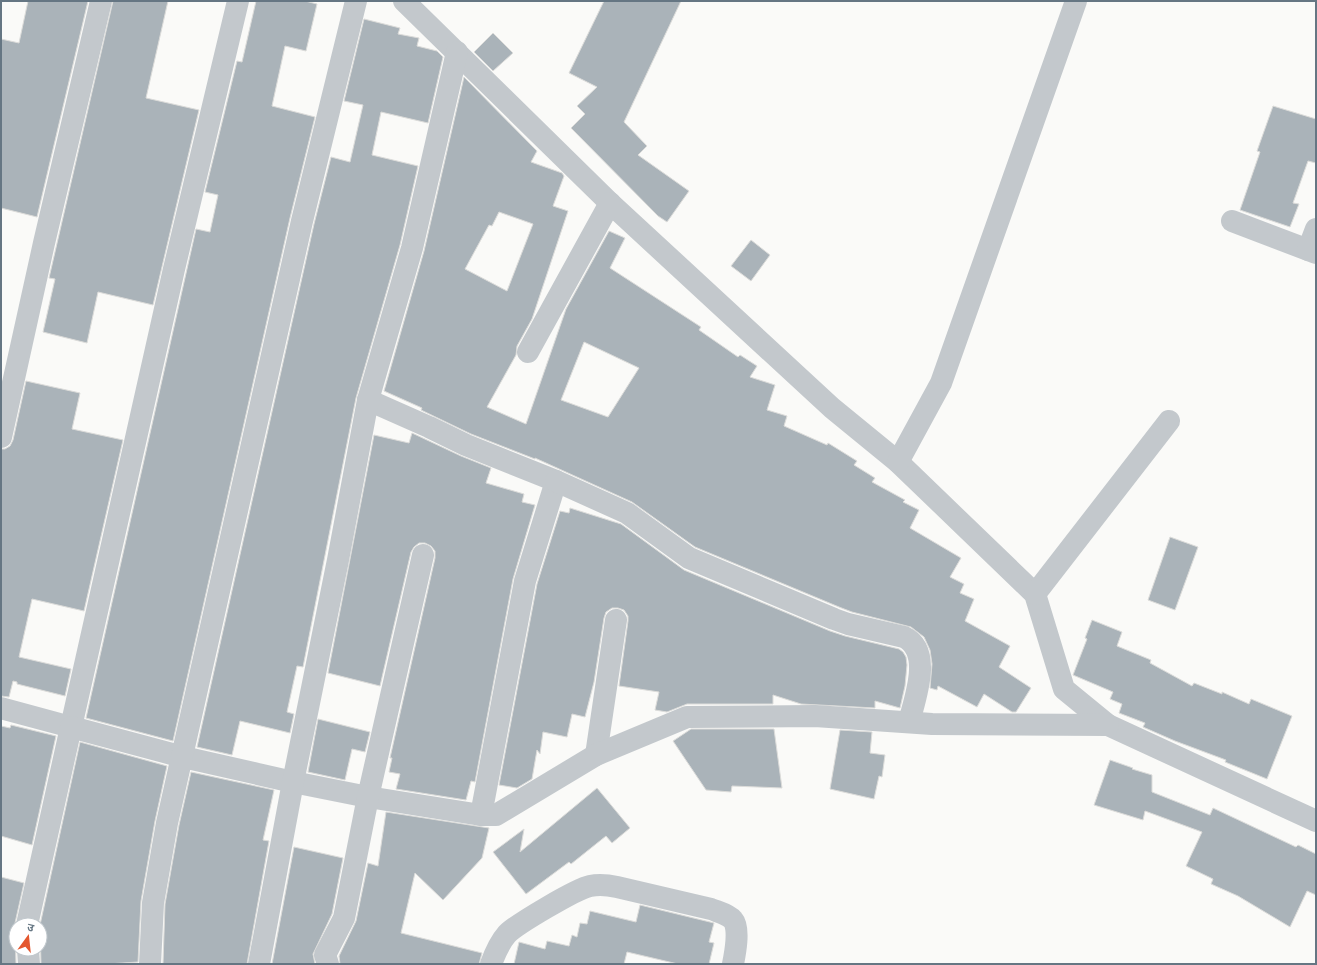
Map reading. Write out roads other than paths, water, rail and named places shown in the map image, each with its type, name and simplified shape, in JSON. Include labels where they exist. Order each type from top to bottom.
[{"type":"street","points":[[1,437],[44,243],[101,1]]},
{"type":"street","points":[[29,917],[174,269],[238,1]]},
{"type":"street","points":[[150,964],[153,903],[168,823],[302,220],[356,1]]},
{"type":"street","points":[[404,1],[610,203],[832,408],[898,462],[1035,594],[1064,689],[1108,724],[1316,821]]},
{"type":"street","points":[[898,462],[941,383],[1076,1]]},
{"type":"street","points":[[259,964],[368,400],[412,248],[457,52]]},
{"type":"street","points":[[528,352],[610,203]]},
{"type":"street","points":[[1232,221],[1312,252],[1316,230]]},
{"type":"street","points":[[368,400],[466,445],[556,481],[627,513],[689,558],[834,619],[911,640],[915,644],[921,665],[909,722]]},
{"type":"street","points":[[1035,594],[1169,421]]},
{"type":"street","points":[[481,815],[525,581],[556,481]]},
{"type":"street","points":[[328,964],[325,955],[344,918],[368,797],[423,555]]},
{"type":"street","points":[[596,755],[616,620]]},
{"type":"street","points":[[1,708],[183,757],[293,782],[368,797],[481,815],[496,815],[596,755],[687,717],[815,716],[932,724],[1108,724]]},
{"type":"street","points":[[491,964],[501,942],[514,928],[576,891],[589,886],[603,885],[617,886],[711,909],[724,914],[734,921],[737,932],[733,964]]}]
